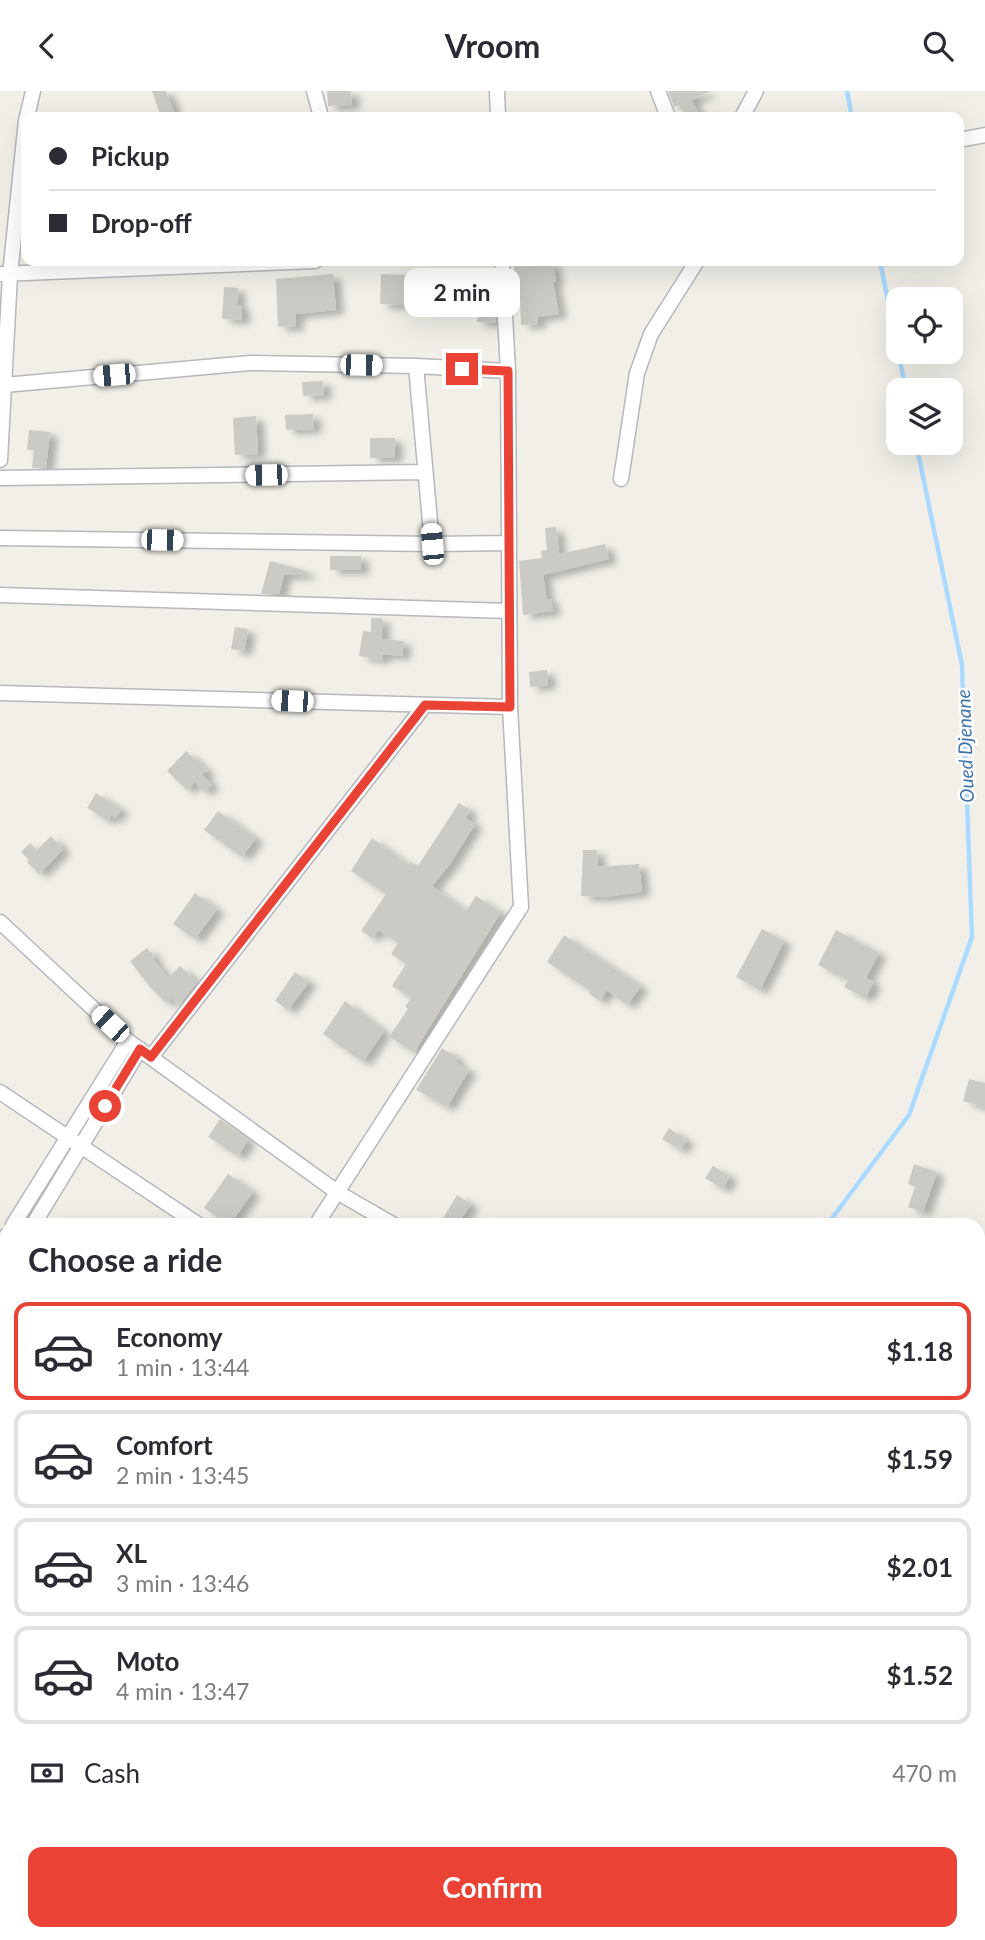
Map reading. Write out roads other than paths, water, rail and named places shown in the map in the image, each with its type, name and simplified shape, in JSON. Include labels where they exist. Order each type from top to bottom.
[{"type":"street","points":[[29,112],[33,91]]},
{"type":"street","points":[[314,91],[320,112]]},
{"type":"street","points":[[497,91],[498,112]]},
{"type":"street","points":[[658,91],[666,112]]},
{"type":"street","points":[[745,112],[756,91]]},
{"type":"street","points":[[964,139],[985,135]]},
{"type":"street","points":[[0,460],[5,275],[21,161]]},
{"type":"street","points":[[5,275],[204,266]]},
{"type":"street","points":[[320,1218],[521,907],[510,707],[508,371],[502,266]]},
{"type":"street","points":[[621,479],[637,373],[651,334],[694,266]]},
{"type":"street","points":[[4,385],[250,363],[416,366],[508,371]]},
{"type":"street","points":[[416,366],[432,544]]},
{"type":"street","points":[[0,478],[425,472]]},
{"type":"street","points":[[0,538],[509,543]]},
{"type":"street","points":[[0,595],[509,611]]},
{"type":"street","points":[[0,693],[510,707]]},
{"type":"street","points":[[17,1218],[69,1136],[425,705]]},
{"type":"street","points":[[0,922],[140,1049],[337,1192],[382,1218]]},
{"type":"street","points":[[37,1218],[140,1049]]},
{"type":"street","points":[[0,1092],[190,1218]]},
{"type":"waterway","name":"Oued Djenane","points":[[847,91],[851,112]]},
{"type":"waterway","name":"Oued Djenane","points":[[881,266],[886,291]]},
{"type":"waterway","name":"Oued Djenane","points":[[901,364],[903,378]]},
{"type":"waterway","name":"Oued Djenane","points":[[832,1218],[909,1115],[972,937],[962,665],[918,455]]}]
